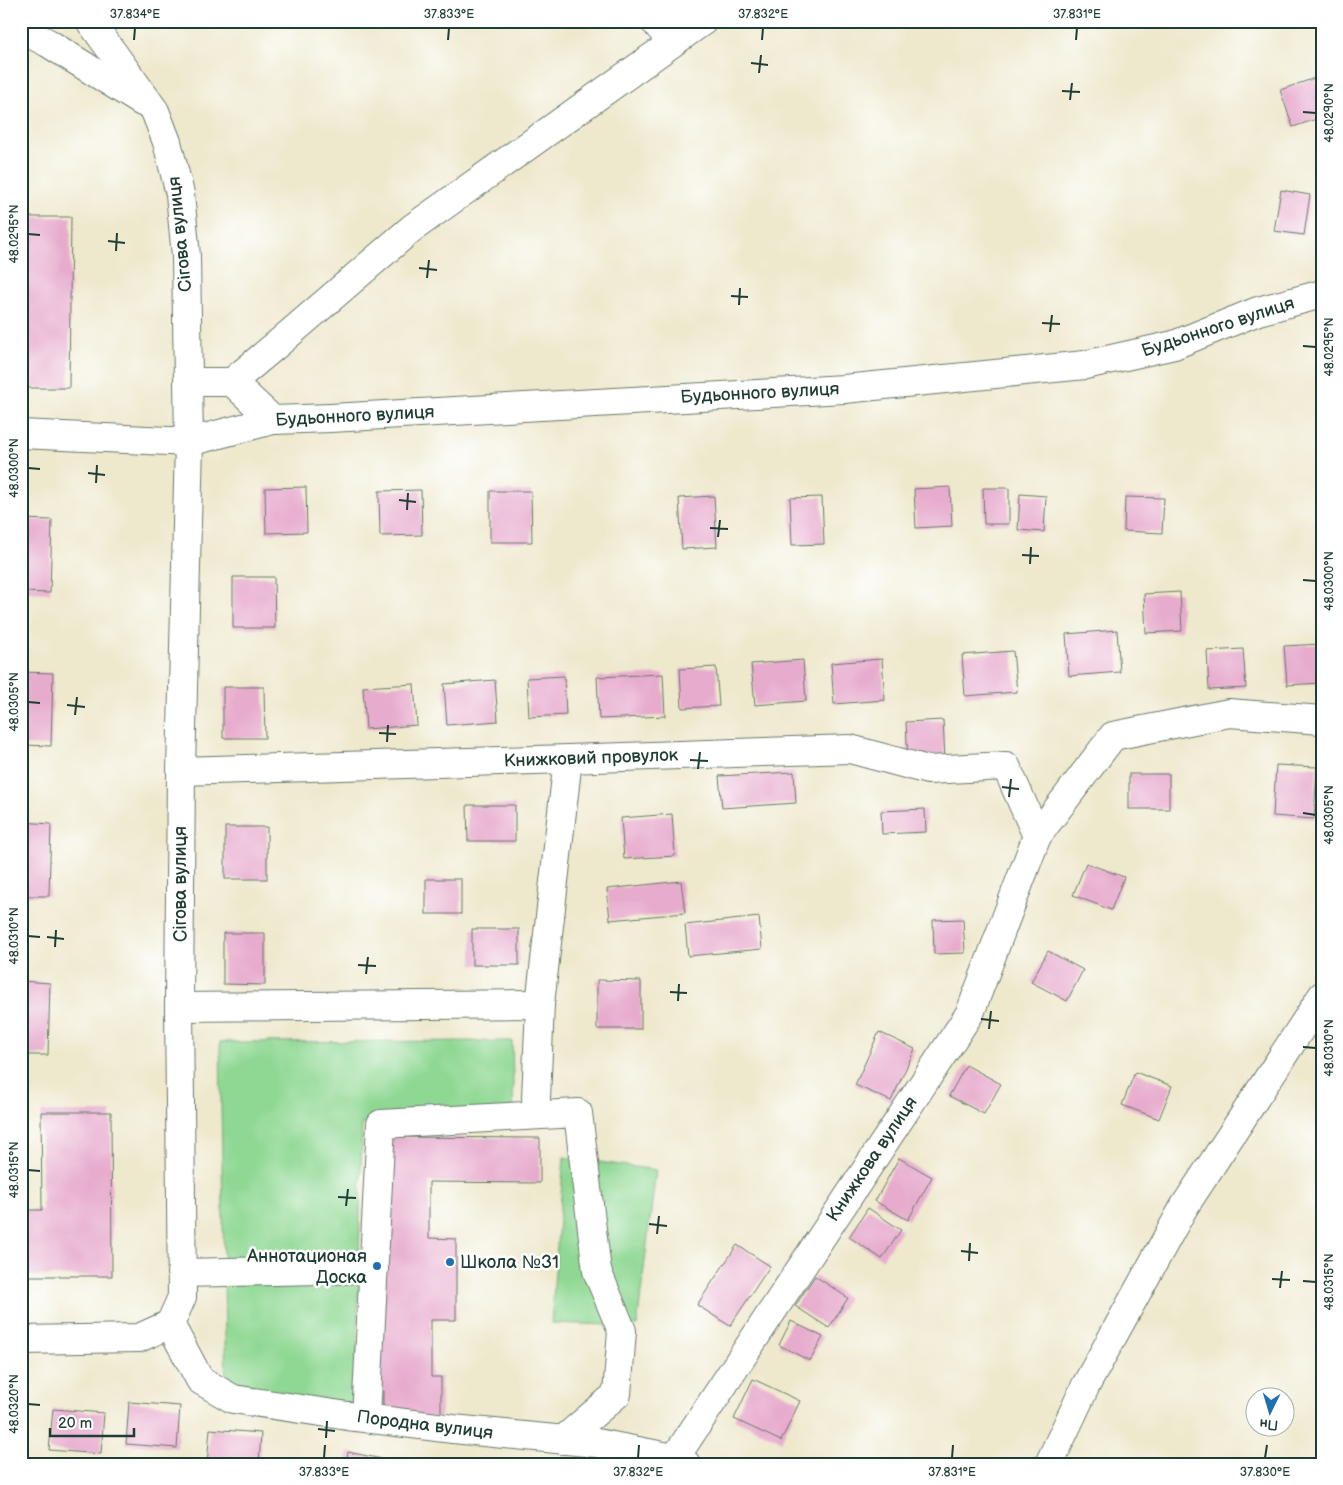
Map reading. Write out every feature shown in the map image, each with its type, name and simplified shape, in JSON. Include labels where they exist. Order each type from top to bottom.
[{"type":"street","name":"Сігова вулиця","points":[[90,21],[155,110],[167,142],[180,194],[186,256],[189,442],[181,771],[179,1007],[182,1297],[170,1324]]},
{"type":"street","points":[[654,21],[673,42]]},
{"type":"street","points":[[188,382],[232,382],[411,229],[704,21]]},
{"type":"street","points":[[21,29],[48,43],[155,110]]},
{"type":"street","name":"Будьонного вулиця","points":[[189,442],[273,420],[844,389],[1085,365],[1174,345],[1258,311],[1322,294]]},
{"type":"street","points":[[232,382],[273,420]]},
{"type":"street","points":[[21,434],[189,442]]},
{"type":"street","points":[[1037,836],[1113,736],[1230,714],[1322,720]]},
{"type":"street","name":"Книжковий провулок","points":[[181,771],[568,760],[850,749],[928,770],[1006,766],[1037,836]]},
{"type":"street","points":[[536,1099],[540,1004],[568,760]]},
{"type":"street","name":"Книжкова вулиця","points":[[677,1462],[970,1013],[1037,836]]},
{"type":"street","points":[[1049,1464],[1086,1385],[1184,1207],[1322,996]]},
{"type":"street","points":[[179,1007],[540,1004]]},
{"type":"street","points":[[366,1418],[381,1124],[578,1113],[597,1271],[622,1331],[617,1394],[563,1440]]},
{"type":"street","points":[[181,1273],[374,1269]]},
{"type":"street","points":[[21,1340],[139,1338],[170,1324]]},
{"type":"street","name":"Породна вулиця","points":[[170,1324],[200,1380],[233,1399],[453,1429],[597,1443],[677,1462]]},
{"type":"green space","points":[[512,1041],[514,1124],[362,1124],[356,1404],[226,1393],[220,1042]]},
{"type":"green space","points":[[564,1157],[656,1170],[637,1326],[551,1323]]},
{"type":"building","points":[[1315,78],[1322,96],[1322,117],[1293,127],[1280,90]]},
{"type":"building","points":[[1281,190],[1310,195],[1304,235],[1274,231]]},
{"type":"building","points":[[21,217],[71,217],[69,388],[21,388]]},
{"type":"building","points":[[306,487],[307,532],[266,533],[265,488]]},
{"type":"building","points":[[950,487],[952,526],[916,528],[914,489]]},
{"type":"building","points":[[983,488],[1009,488],[1009,524],[984,524]]},
{"type":"building","points":[[421,490],[422,535],[380,536],[379,491]]},
{"type":"building","points":[[490,491],[531,491],[532,542],[490,542]]},
{"type":"building","points":[[1020,494],[1046,496],[1044,532],[1018,530]]},
{"type":"building","points":[[714,496],[717,547],[682,549],[679,498]]},
{"type":"building","points":[[822,497],[824,544],[792,545],[790,498]]},
{"type":"building","points":[[1125,497],[1164,498],[1162,533],[1124,531]]},
{"type":"building","points":[[21,519],[52,520],[50,593],[21,592]]},
{"type":"building","points":[[233,577],[274,577],[275,628],[233,628]]},
{"type":"building","points":[[1180,592],[1182,631],[1146,633],[1144,594]]},
{"type":"building","points":[[1117,630],[1120,672],[1069,676],[1066,634]]},
{"type":"building","points":[[1321,644],[1322,683],[1287,685],[1284,646]]},
{"type":"building","points":[[1243,649],[1246,688],[1209,690],[1207,651]]},
{"type":"building","points":[[1013,651],[1017,692],[965,696],[962,655]]},
{"type":"building","points":[[882,659],[885,700],[834,704],[831,663]]},
{"type":"building","points":[[803,660],[806,701],[755,705],[751,664]]},
{"type":"building","points":[[716,667],[719,706],[682,708],[680,669]]},
{"type":"building","points":[[21,672],[53,673],[51,746],[21,745]]},
{"type":"building","points":[[663,674],[665,716],[599,719],[597,677]]},
{"type":"building","points":[[564,676],[566,715],[529,717],[527,678]]},
{"type":"building","points":[[495,680],[498,721],[447,725],[444,684]]},
{"type":"building","points":[[414,684],[417,725],[366,729],[363,687]]},
{"type":"building","points":[[223,687],[264,687],[265,738],[223,738]]},
{"type":"building","points":[[943,720],[945,759],[908,761],[906,722]]},
{"type":"building","points":[[1276,765],[1317,767],[1314,819],[1273,816]]},
{"type":"building","points":[[794,772],[796,803],[722,808],[719,776]]},
{"type":"building","points":[[1129,774],[1169,774],[1169,809],[1129,809]]},
{"type":"building","points":[[467,805],[515,805],[515,841],[468,841]]},
{"type":"building","points":[[925,809],[926,832],[882,834],[881,811]]},
{"type":"building","points":[[672,814],[675,856],[624,859],[621,818]]},
{"type":"building","points":[[21,822],[51,824],[49,896],[21,896]]},
{"type":"building","points":[[225,827],[267,827],[267,879],[225,879]]},
{"type":"building","points":[[1086,863],[1124,877],[1111,910],[1073,895]]},
{"type":"building","points":[[426,879],[461,879],[461,914],[426,914]]},
{"type":"building","points":[[681,881],[685,913],[610,920],[607,889]]},
{"type":"building","points":[[759,917],[762,949],[688,956],[685,925]]},
{"type":"building","points":[[963,919],[965,953],[934,954],[933,920]]},
{"type":"building","points":[[472,929],[519,929],[519,965],[472,965]]},
{"type":"building","points":[[223,933],[265,933],[265,985],[223,984]]},
{"type":"building","points":[[1048,951],[1083,970],[1067,1001],[1031,982]]},
{"type":"building","points":[[597,980],[641,981],[641,1029],[597,1029]]},
{"type":"building","points":[[21,981],[50,983],[48,1055],[21,1055]]},
{"type":"building","points":[[879,1032],[915,1049],[891,1101],[855,1085]]},
{"type":"building","points":[[966,1065],[1001,1084],[984,1114],[949,1096]]},
{"type":"building","points":[[1135,1072],[1172,1086],[1159,1119],[1122,1105]]},
{"type":"building","points":[[41,1112],[111,1112],[112,1276],[21,1276],[21,1210],[42,1210]]},
{"type":"building","points":[[384,1137],[540,1138],[540,1183],[429,1182],[429,1238],[456,1239],[456,1320],[431,1320],[431,1377],[441,1377],[441,1417],[383,1416],[383,1391],[377,1391]]},
{"type":"building","points":[[899,1158],[932,1177],[908,1220],[875,1201]]},
{"type":"building","points":[[868,1208],[901,1230],[882,1259],[849,1237]]},
{"type":"building","points":[[737,1245],[770,1266],[730,1326],[697,1305]]},
{"type":"building","points":[[815,1276],[848,1298],[829,1328],[795,1306]]},
{"type":"building","points":[[791,1321],[823,1337],[810,1361],[779,1345]]},
{"type":"building","points":[[753,1379],[800,1401],[781,1441],[734,1419]]},
{"type":"building","points":[[129,1402],[180,1406],[177,1448],[126,1444]]},
{"type":"building","points":[[53,1409],[104,1413],[101,1454],[49,1450]]},
{"type":"building","points":[[210,1429],[261,1433],[259,1464],[207,1464]]},
{"type":"building","points":[[348,1452],[392,1461],[392,1464],[346,1464]]},
{"type":"place","name":"Школа №31","points":[[450,1262]]},
{"type":"place","name":"Аннотационая Доска","points":[[377,1266]]}]
